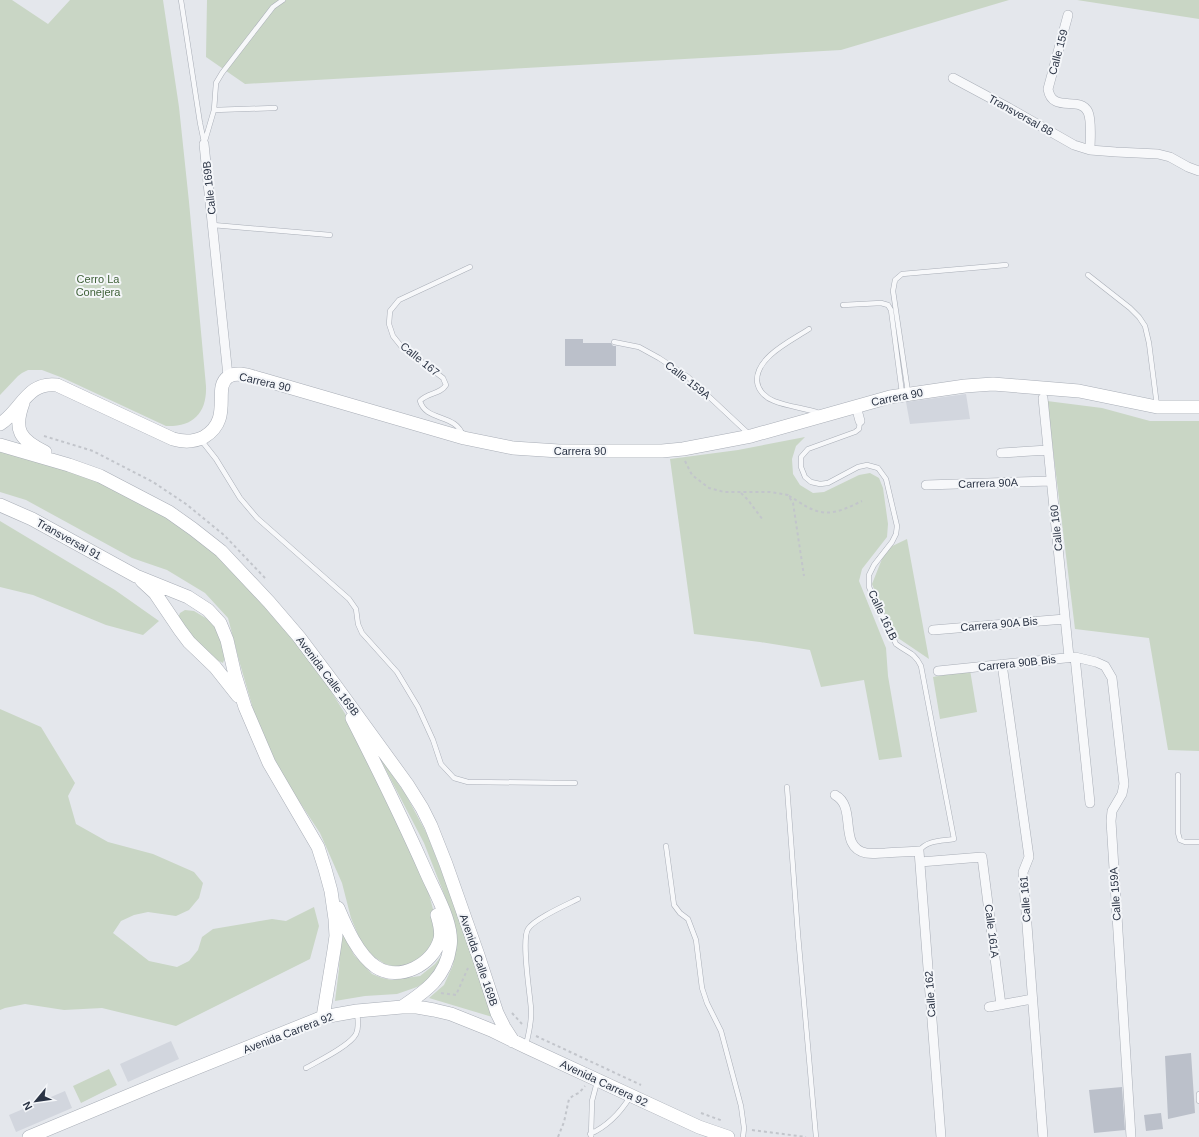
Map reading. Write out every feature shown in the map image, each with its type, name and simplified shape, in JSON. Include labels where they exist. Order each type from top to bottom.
[{"type":"main road","name":"Carrera 90","points":[[200,439],[212,431],[220,419],[221,390],[223,382],[228,376],[234,374],[261,379],[464,438],[513,448],[559,451],[662,451],[678,449],[751,436],[890,397],[965,386],[993,384],[1079,391],[1157,407],[1199,407]]},
{"type":"main road","points":[[0,424],[32,390],[43,385],[57,385],[173,439],[190,441],[200,439]]},
{"type":"main road","points":[[24,399],[18,421],[22,436],[32,446],[69,464]]},
{"type":"main road","name":"Avenida Calle 169B","points":[[0,445],[69,464],[100,476],[169,512],[199,533],[221,551],[269,602],[299,637],[335,684],[407,784],[428,820],[474,943],[492,1001],[500,1019],[514,1041]]},
{"type":"main road","name":"Transversal 91","points":[[0,505],[32,519],[136,576]]},
{"type":"main road","points":[[136,576],[155,593],[189,642],[218,670],[245,707]]},
{"type":"main road","points":[[136,576],[188,597],[208,610],[216,618],[227,640],[235,675],[245,707],[268,763],[318,847],[331,891],[336,936],[323,1017]]},
{"type":"main road","points":[[335,684],[417,852],[442,908],[450,932],[451,946],[440,975],[426,990],[402,1007]]},
{"type":"main road","points":[[331,891],[351,936],[362,953],[375,966],[384,971],[393,972],[404,972],[414,969],[432,955],[440,938],[438,915],[417,852]]},
{"type":"main road","name":"Avenida Carrera 92","points":[[29,1137],[323,1017],[357,1011],[402,1007],[416,1007],[451,1014],[491,1030],[700,1127],[728,1137]]},
{"type":"street","name":"Calle 159","points":[[1068,15],[1048,89],[1049,96],[1054,101],[1082,105],[1088,110],[1090,150]]},
{"type":"street","name":"Transversal 88","points":[[953,78],[1074,145],[1090,150],[1158,154],[1170,157],[1199,171]]},
{"type":"street","name":"Calle 169B","points":[[204,144],[228,376]]},
{"type":"street","name":"Calle 160","points":[[1043,398],[1065,619],[1072,657],[1090,803]]},
{"type":"street","name":"Calle 161B","points":[[856,406],[860,421]]},
{"type":"street","points":[[1001,453],[1048,450]]},
{"type":"street","name":"Carrera 90A","points":[[926,485],[1051,481]]},
{"type":"street","name":"Carrera 90A Bis","points":[[933,630],[1065,619]]},
{"type":"street","name":"Carrera 90B Bis","points":[[938,671],[1072,657],[1096,662]]},
{"type":"street","name":"Calle 159A","points":[[1096,662],[1105,666],[1112,678],[1124,784],[1122,794],[1112,811],[1111,822],[1130,1137]]},
{"type":"street","name":"Calle 161","points":[[1002,664],[1029,857],[1023,872],[1043,1137]]},
{"type":"street","points":[[835,795],[843,802],[846,809],[850,839],[858,850],[869,854],[919,851]]},
{"type":"street","name":"Calle 162","points":[[919,851],[941,1137]]},
{"type":"street","name":"Calle 161A","points":[[920,862],[982,857],[1001,1005]]},
{"type":"street","points":[[989,1007],[1032,999]]},
{"type":"lane","name":"Calle 169B","points":[[181,0],[204,144]]},
{"type":"lane","points":[[204,144],[214,110],[216,83],[273,7],[283,0]]},
{"type":"lane","points":[[214,110],[275,108]]},
{"type":"lane","points":[[213,225],[330,235]]},
{"type":"lane","points":[[905,394],[893,291],[895,280],[902,274],[1006,265]]},
{"type":"lane","name":"Calle 167","points":[[464,438],[462,430],[457,424],[427,412],[422,407],[420,401],[424,396],[443,390],[446,385],[443,378],[401,346],[393,336],[389,324],[390,311],[399,300],[470,267]]},
{"type":"lane","points":[[1088,275],[1130,308],[1145,326],[1149,343],[1157,407]]},
{"type":"lane","points":[[843,305],[881,303],[888,305],[891,310],[905,394]]},
{"type":"lane","points":[[809,329],[774,352],[761,364],[757,376],[758,386],[764,395],[774,401],[824,415]]},
{"type":"lane","name":"Calle 159A","points":[[614,342],[639,347],[688,377],[751,436]]},
{"type":"lane","name":"Calle 161B","points":[[860,421],[859,428],[855,432],[808,449],[801,457],[801,467],[805,477],[811,482],[820,484],[828,483],[858,467],[867,465],[878,468],[886,479],[897,526],[896,534],[892,542],[874,565],[869,575],[869,586],[896,644],[902,649],[911,652],[918,658],[921,666],[954,839],[929,843],[922,847],[919,851]]},
{"type":"lane","points":[[200,439],[216,459],[240,498],[257,518],[349,599],[356,608],[358,624],[362,633],[397,672],[418,707],[433,740],[441,764],[454,778],[468,782],[575,783]]},
{"type":"lane","points":[[1178,775],[1178,833],[1180,840],[1185,842],[1199,842]]},
{"type":"lane","points":[[787,787],[798,935],[816,1137]]},
{"type":"lane","points":[[666,846],[674,905],[680,913],[688,919],[696,940],[702,988],[707,1003],[721,1031],[741,1106],[744,1128],[743,1137]]},
{"type":"lane","points":[[526,1047],[531,1010],[525,945],[527,929],[540,918],[578,899]]},
{"type":"lane","points":[[306,1068],[346,1045],[353,1039],[358,1025],[357,1011]]},
{"type":"lane","points":[[590,1136],[593,1078]]},
{"type":"lane","points":[[1199,1094],[1199,1101]]},
{"type":"lane","points":[[590,1136],[610,1122],[624,1107],[631,1095]]},
{"type":"path","points":[[678,449],[692,475],[709,488],[724,492],[770,492],[788,495],[814,510],[825,513],[836,512],[862,500]]},
{"type":"path","points":[[740,492],[763,520]]},
{"type":"path","points":[[788,495],[793,503],[804,576]]},
{"type":"path","points":[[426,990],[456,995],[470,963]]},
{"type":"path","points":[[509,1009],[529,1032],[645,1087]]},
{"type":"path","points":[[558,1137],[564,1122],[569,1099],[582,1090],[593,1078]]},
{"type":"path","points":[[700,1113],[744,1128],[806,1137]]},
{"type":"shaded area","points":[[966,394],[970,419],[910,424],[906,402]]},
{"type":"shaded area","points":[[171,1041],[179,1059],[128,1082],[120,1064]]},
{"type":"shaded area","points":[[65,1091],[72,1108],[16,1132],[9,1115]]},
{"type":"green space","name":"Cerro La Conejera","points":[[0,0],[12,0],[48,24],[70,0],[163,0],[179,107],[206,386],[206,396],[201,411],[191,421],[176,426],[166,426],[63,378],[42,370],[28,370],[22,373],[0,395]]},
{"type":"green space","points":[[207,0],[1009,0],[841,50],[245,84],[206,57]]},
{"type":"green space","points":[[1077,0],[1199,0],[1199,19]]},
{"type":"green space","points":[[1047,401],[1102,408],[1150,421],[1199,421],[1199,751],[1168,750],[1149,638],[1075,629]]},
{"type":"green space","points":[[805,437],[796,446],[792,459],[793,474],[800,485],[813,493],[824,492],[859,475],[870,473],[879,478],[883,488],[888,524],[887,537],[862,569],[859,581],[886,648],[888,676],[902,757],[879,760],[864,680],[821,687],[810,650],[694,634],[670,459],[738,450]]},
{"type":"green space","points":[[0,450],[120,487],[179,520],[226,560],[280,618],[323,678],[352,725],[429,894],[437,931],[430,950],[417,962],[399,968],[385,964],[368,953],[359,937],[351,918],[342,883],[320,833],[281,774],[254,712],[228,618],[205,593],[167,570],[132,558],[26,500],[0,492]]},
{"type":"green space","points":[[0,521],[115,590],[159,621],[143,635],[106,625],[33,595],[0,587]]},
{"type":"green space","points":[[907,539],[929,659],[898,638],[880,604],[872,584],[886,549]]},
{"type":"green space","points":[[185,610],[194,611],[209,620],[217,628],[225,657],[223,663],[217,660],[186,631],[178,618],[180,613]]},
{"type":"green space","points":[[970,670],[977,712],[940,719],[933,677]]},
{"type":"green space","points":[[0,709],[41,727],[75,783],[68,796],[76,824],[108,842],[153,854],[194,872],[203,883],[199,898],[189,910],[176,916],[148,912],[134,915],[121,921],[113,933],[149,961],[177,967],[189,961],[198,950],[202,937],[213,929],[272,919],[286,921],[314,907],[319,926],[310,959],[176,1026],[102,1008],[64,1010],[25,1004],[0,1010]]},
{"type":"green space","points":[[377,753],[406,795],[427,834],[499,1019],[429,998],[444,985],[453,965],[456,935],[446,899],[424,843]]},
{"type":"green space","points":[[341,930],[354,955],[372,974],[392,980],[420,976],[435,964],[446,950],[430,979],[417,987],[397,994],[365,996],[335,1001],[339,969]]},
{"type":"green space","points":[[109,1069],[117,1085],[81,1103],[73,1086]]},
{"type":"building","points":[[565,339],[583,339],[583,343],[611,343],[613,346],[616,346],[616,366],[565,366]]},
{"type":"building","points":[[1191,1053],[1195,1113],[1168,1119],[1165,1056]]},
{"type":"building","points":[[1122,1087],[1125,1130],[1094,1133],[1089,1090]]},
{"type":"building","points":[[1161,1113],[1163,1129],[1146,1131],[1144,1115]]}]
